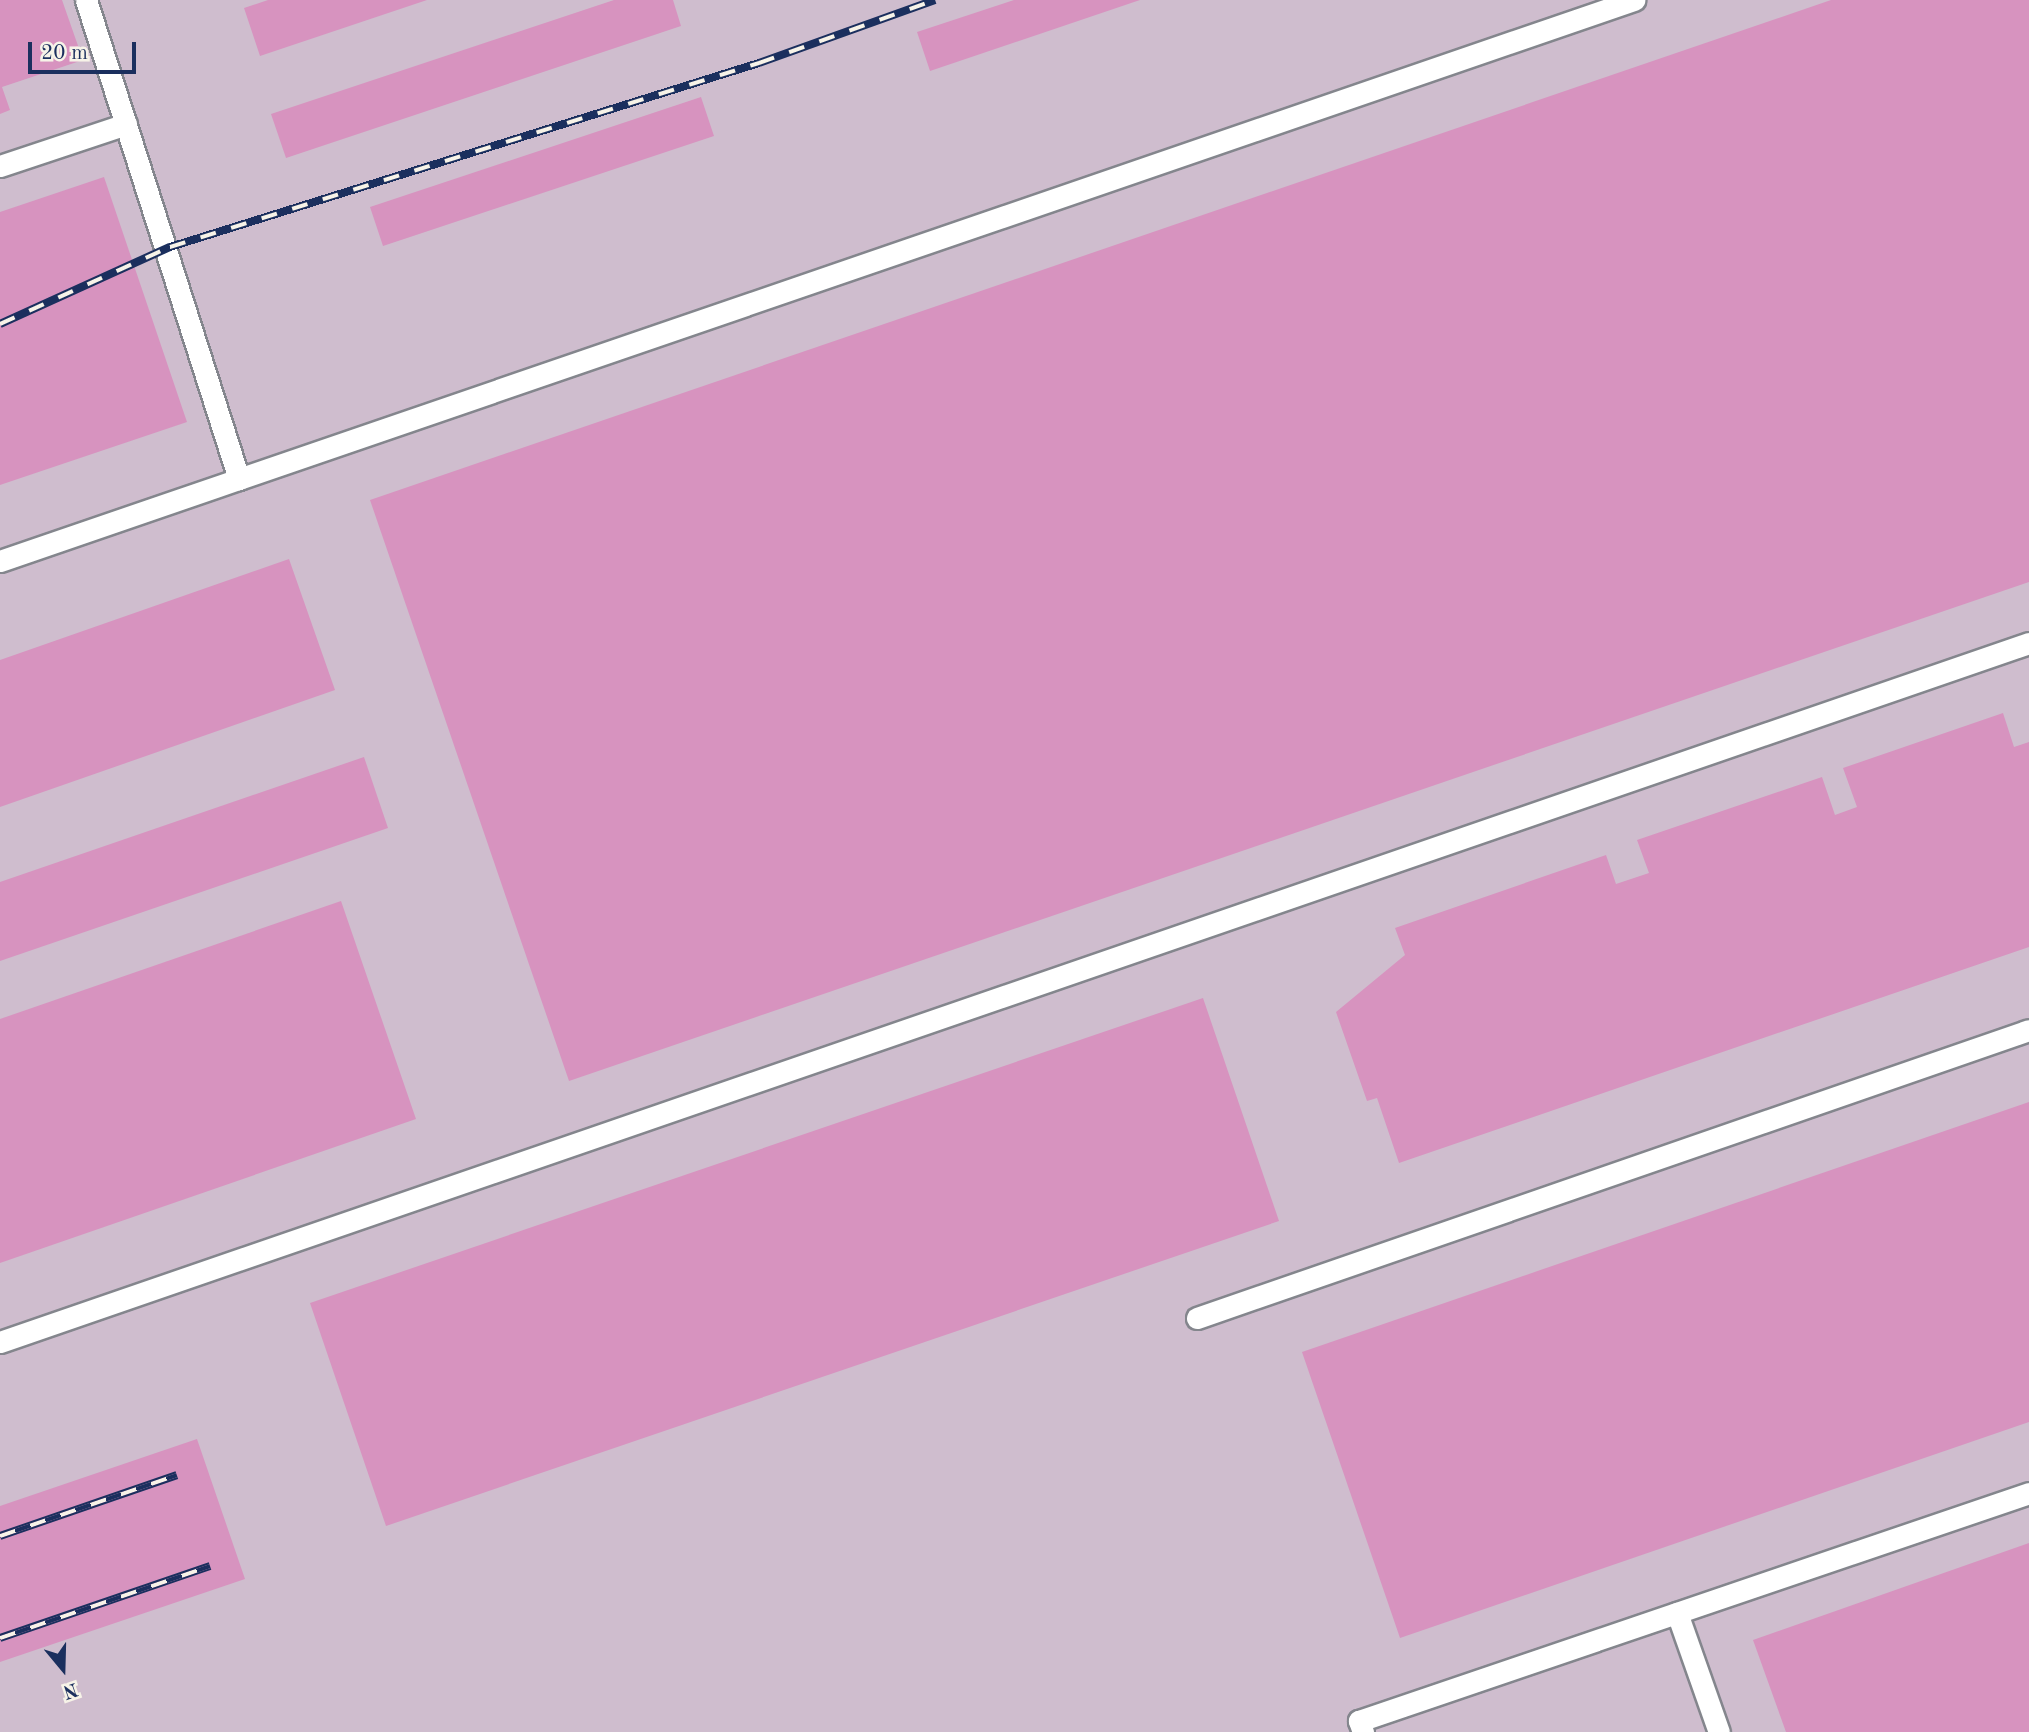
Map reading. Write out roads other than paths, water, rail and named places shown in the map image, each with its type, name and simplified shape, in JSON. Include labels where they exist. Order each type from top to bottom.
[{"type":"lane","points":[[86,0],[239,479]]},
{"type":"lane","points":[[0,561],[1634,0]]},
{"type":"lane","points":[[0,166],[126,124]]},
{"type":"lane","points":[[0,1342],[2029,643]]},
{"type":"lane","points":[[1198,1318],[2029,1030]]},
{"type":"lane","points":[[1363,1732],[1359,1721],[2029,1493]]},
{"type":"lane","points":[[1677,1613],[1719,1732]]},
{"type":"railway","points":[[0,324],[170,247],[759,63],[935,0]]},
{"type":"railway","points":[[0,1536],[177,1475]]},
{"type":"railway","points":[[0,1638],[210,1566]]}]
